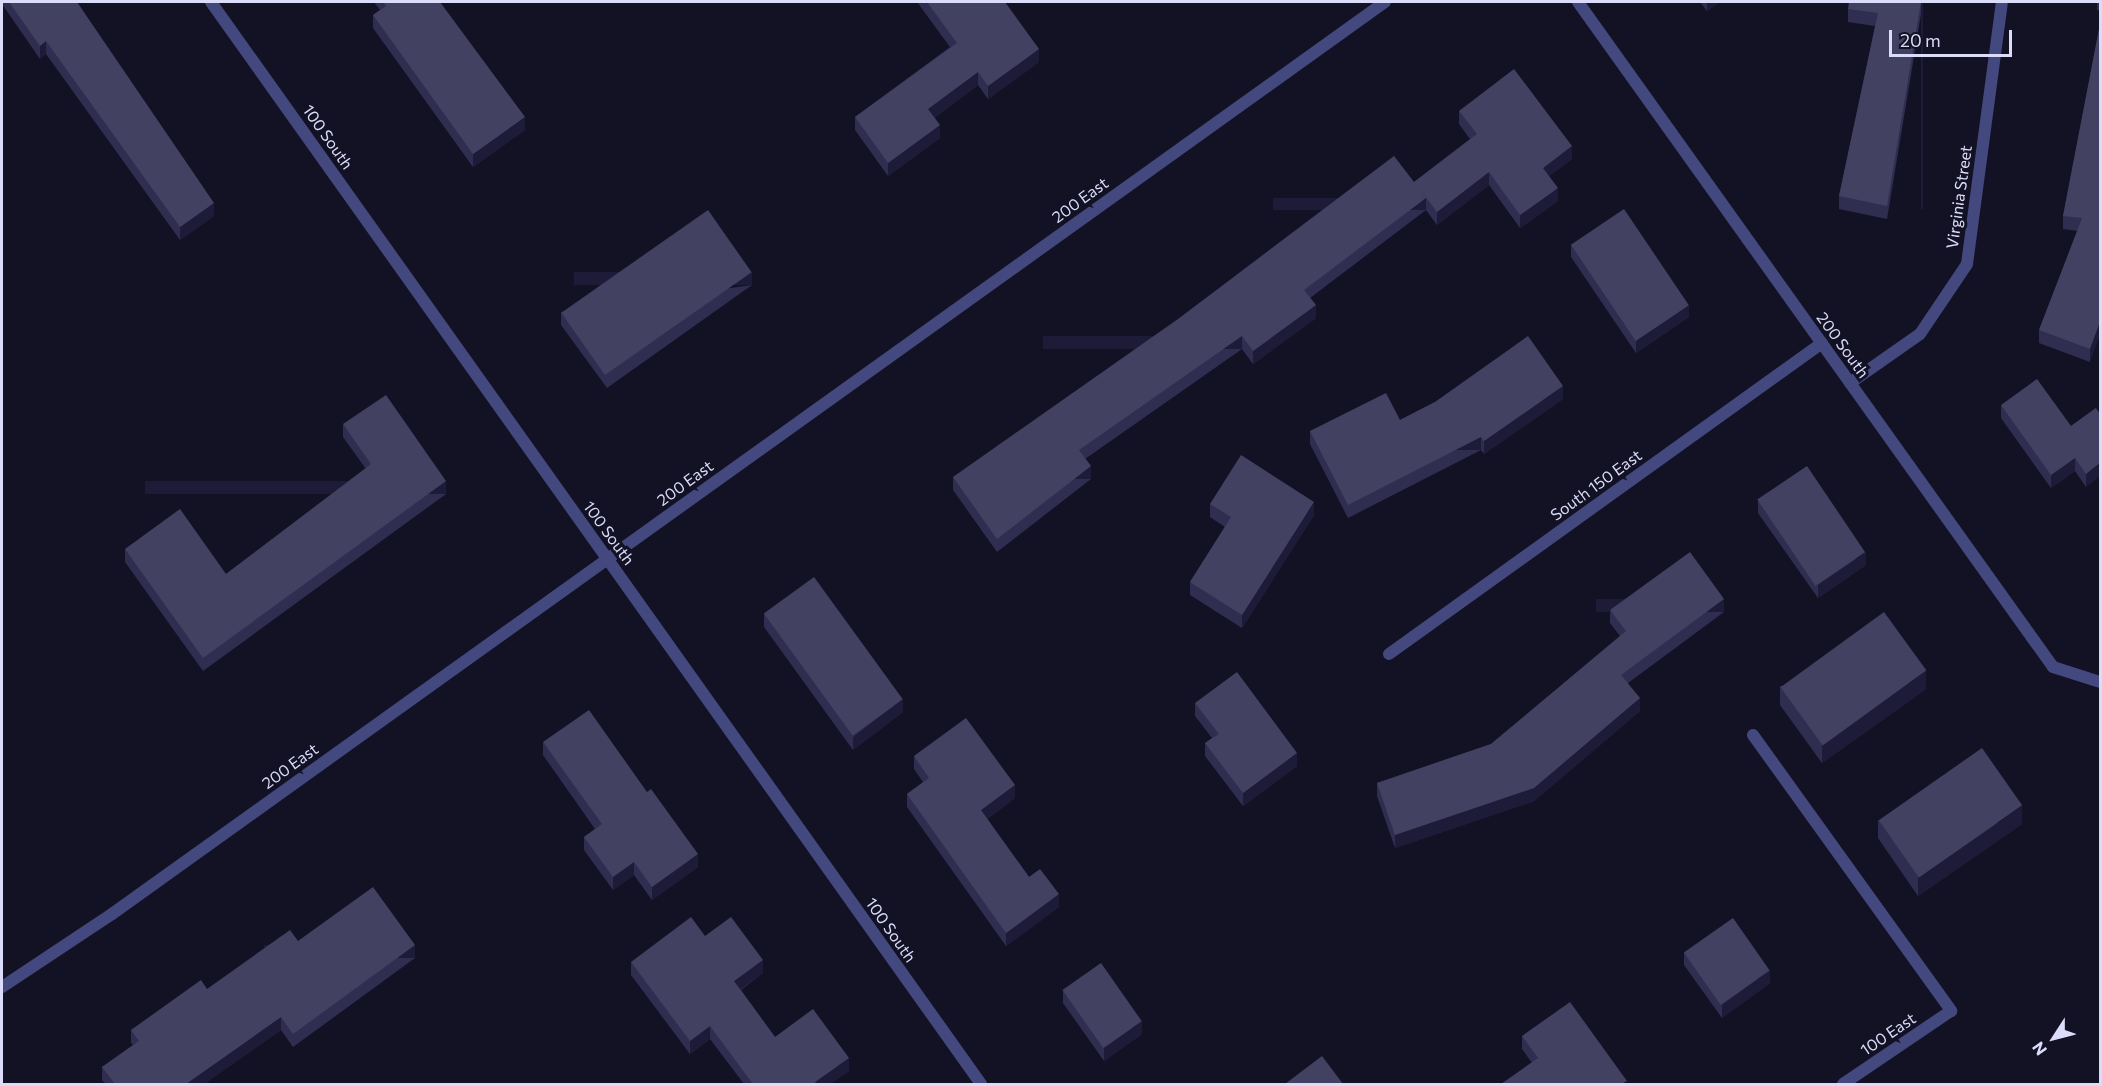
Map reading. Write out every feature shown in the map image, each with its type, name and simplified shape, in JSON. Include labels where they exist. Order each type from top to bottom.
[{"type":"street","name":"100 South","points":[[211,2],[981,1084]]},
{"type":"street","name":"200 East","points":[[2,987],[607,559],[1385,2]]},
{"type":"street","name":"200 South","points":[[1578,2],[2053,667],[2100,682]]},
{"type":"street","name":"Virginia Street","points":[[1850,383],[1920,334],[1967,264],[2002,2]]},
{"type":"street","name":"South 150 East","points":[[1389,654],[1822,343]]},
{"type":"street","name":"100 East","points":[[1753,735],[1951,1011],[1843,1084]]},
{"type":"building","points":[[9,2],[77,2],[214,203],[180,227],[46,41],[40,46]]},
{"type":"building","points":[[383,2],[440,2],[525,117],[473,154],[373,15],[386,6]]},
{"type":"building","points":[[927,2],[1005,2],[1039,49],[988,86],[978,72],[928,109],[940,125],[888,163],[855,117],[957,43]]},
{"type":"building","points":[[1849,2],[1921,2],[1887,206],[1839,196],[1878,13],[1848,9]]},
{"type":"building","points":[[2100,24],[2100,322],[2090,349],[2039,330],[2082,218],[2063,216]]},
{"type":"building","points":[[1514,69],[1572,146],[1543,168],[1558,188],[1520,215],[1489,172],[1437,212],[1415,183],[1426,198],[1304,290],[1316,305],[1253,351],[1242,336],[1079,450],[1091,466],[997,539],[953,477],[1178,319],[1394,156],[1414,182],[1477,134],[1459,111]]},
{"type":"building","points":[[1624,209],[1689,305],[1636,341],[1571,245]]},
{"type":"building","points":[[708,210],[752,272],[605,375],[561,313]]},
{"type":"building","points":[[1528,336],[1563,386],[1484,441],[1481,437],[1348,505],[1310,431],[1386,393],[1400,420],[1435,402]]},
{"type":"building","points":[[2037,379],[2071,426],[2096,408],[2100,414],[2100,463],[2086,474],[2075,458],[2051,475],[2001,405]]},
{"type":"building","points":[[386,395],[446,481],[203,658],[125,549],[180,509],[226,574],[371,464],[343,424]]},
{"type":"building","points":[[1241,455],[1314,502],[1242,615],[1190,582],[1231,517],[1210,504]]},
{"type":"building","points":[[1807,466],[1865,552],[1815,586],[1757,500]]},
{"type":"building","points":[[1690,552],[1724,599],[1621,675],[1640,698],[1534,788],[1395,835],[1377,783],[1491,744],[1626,631],[1610,610]]},
{"type":"building","points":[[814,577],[903,699],[853,736],[764,613]]},
{"type":"building","points":[[1884,612],[1926,670],[1823,745],[1780,687]]},
{"type":"building","points":[[1237,672],[1297,753],[1243,793],[1205,743],[1219,734],[1195,703]]},
{"type":"building","points":[[589,710],[647,792],[651,789],[698,854],[652,887],[634,862],[613,877],[584,837],[602,824],[543,742]]},
{"type":"building","points":[[966,718],[1015,785],[981,810],[1029,877],[1040,869],[1059,894],[1006,933],[907,794],[929,778],[914,756]]},
{"type":"building","points":[[1982,748],[2022,805],[1919,878],[1879,820]]},
{"type":"building","points":[[373,887],[415,945],[293,1034],[281,1017],[186,1084],[115,1084],[102,1067],[139,1041],[131,1030],[201,980],[207,989],[290,930],[298,941]]},
{"type":"building","points":[[691,917],[705,936],[731,917],[763,960],[734,981],[775,1037],[813,1009],[849,1058],[815,1082],[817,1084],[753,1084],[710,1026],[690,1041],[631,962]]},
{"type":"building","points":[[1733,918],[1770,970],[1721,1005],[1684,952]]},
{"type":"building","points":[[1101,963],[1142,1021],[1103,1048],[1062,990]]},
{"type":"building","points":[[1570,1002],[1627,1081],[1621,1084],[1501,1084],[1538,1058],[1522,1036]]},
{"type":"building","points":[[1322,1056],[1343,1084],[1285,1084]]}]
